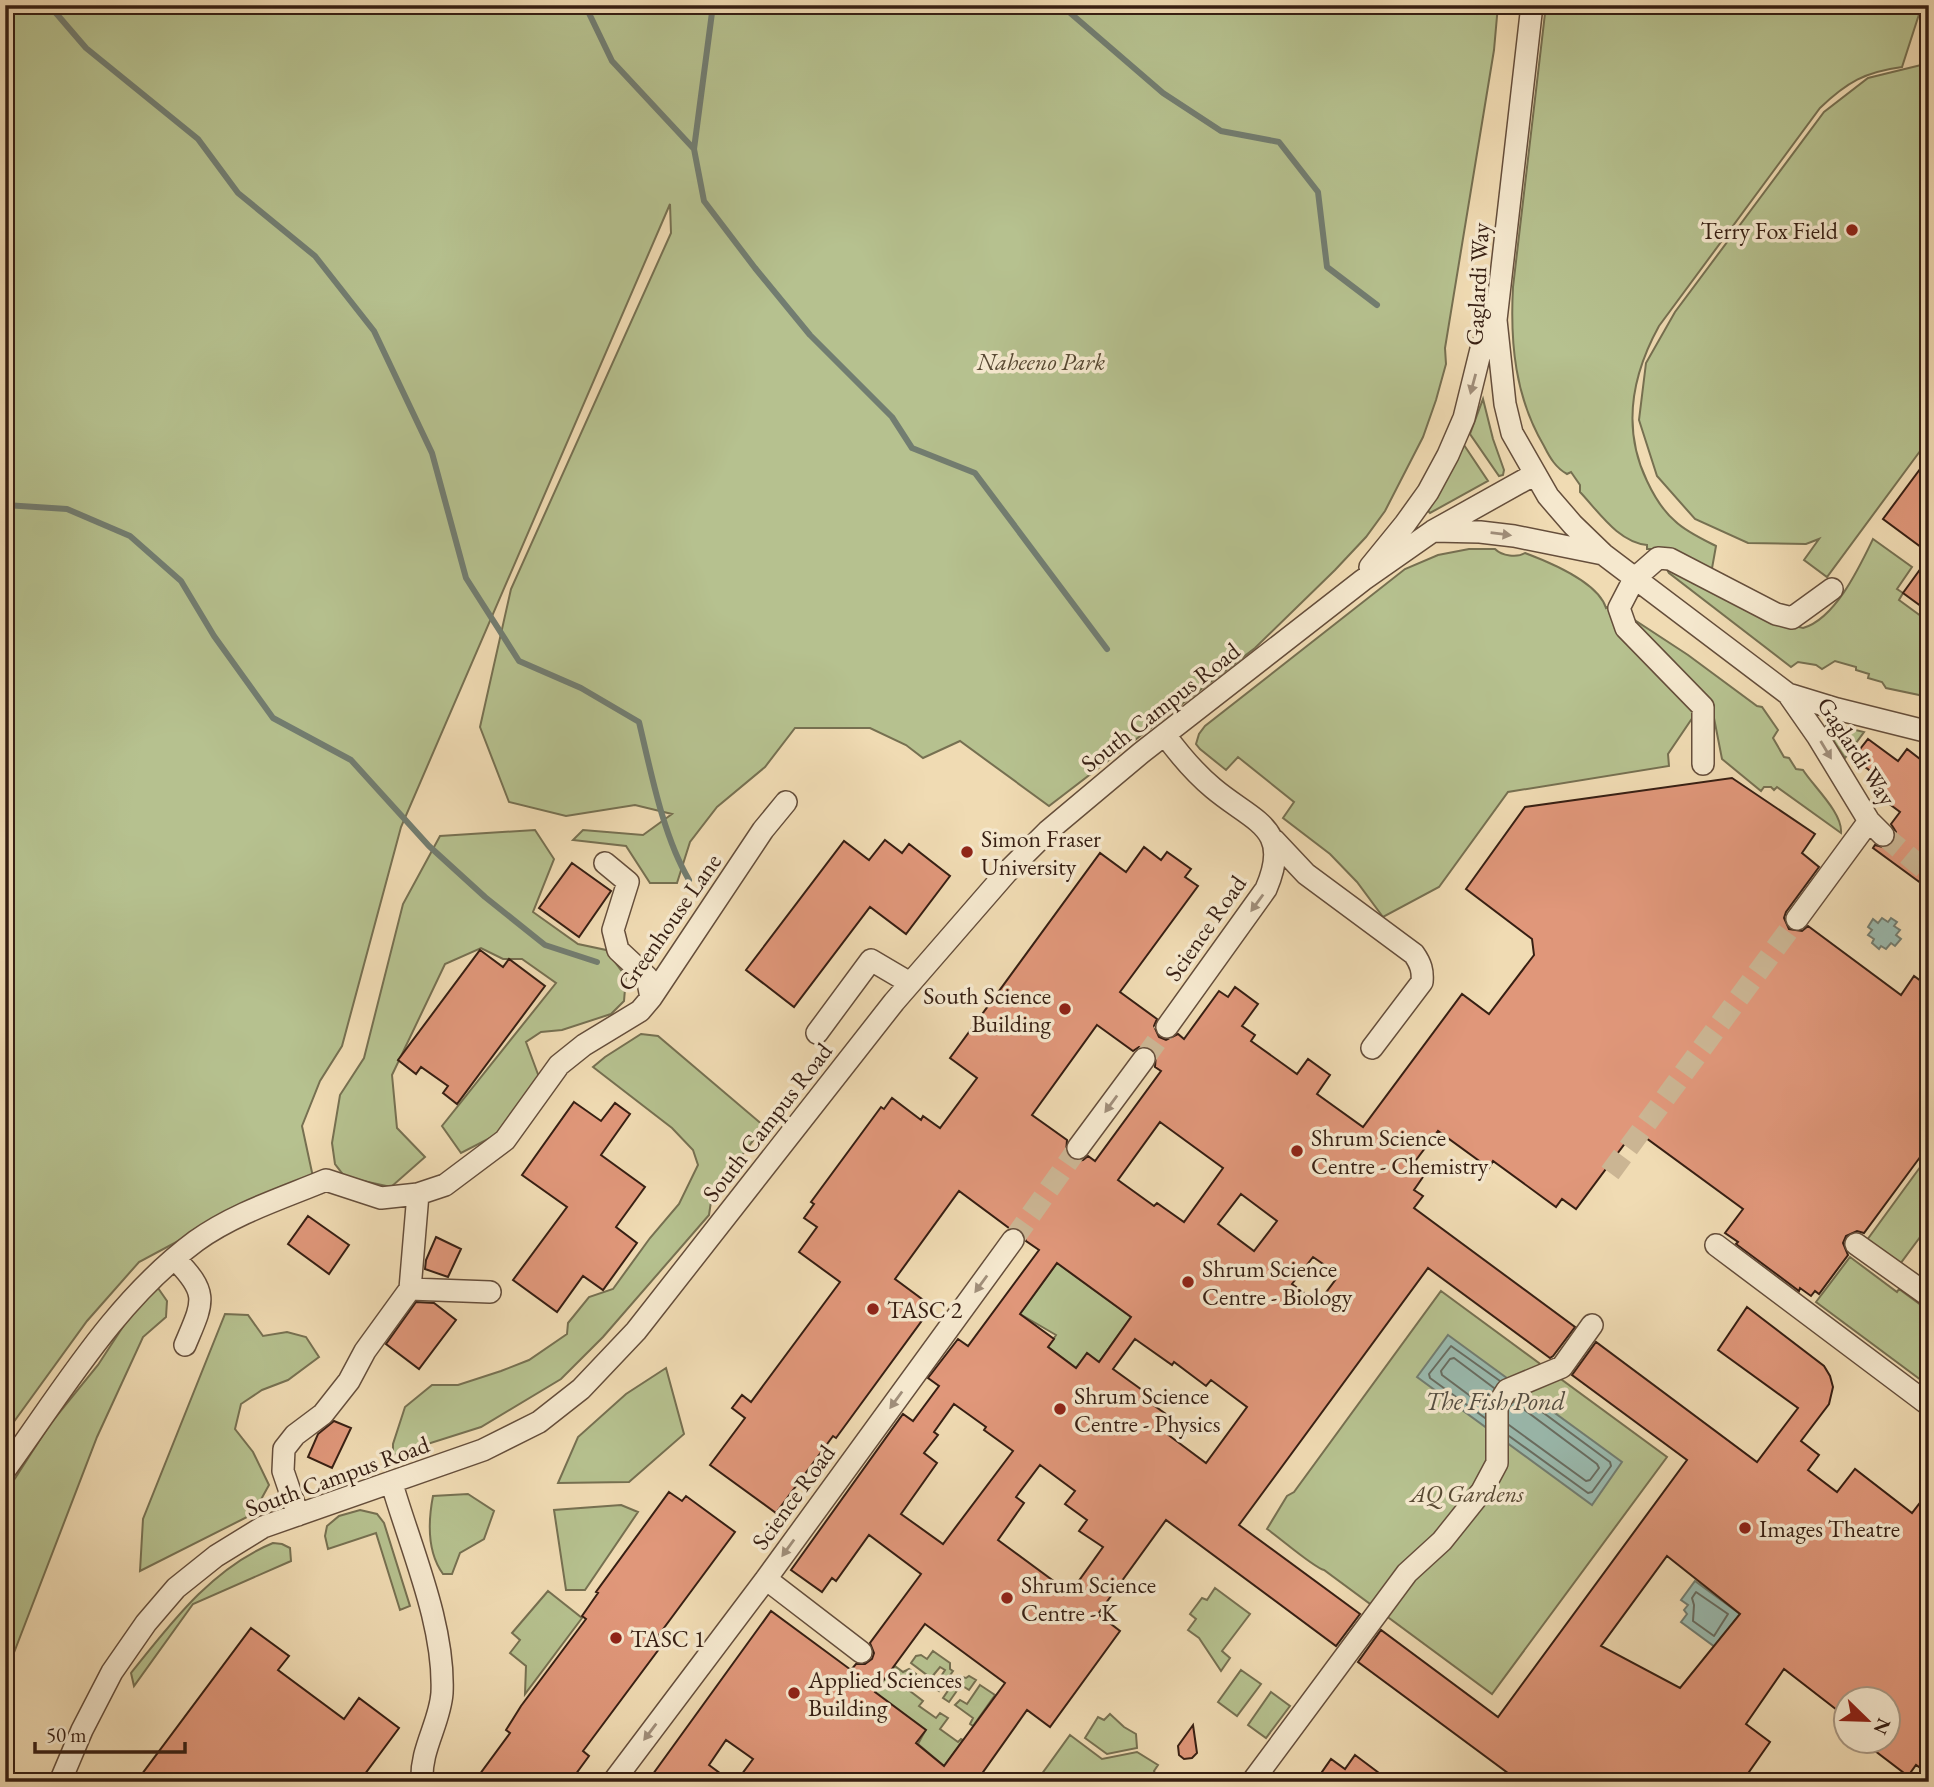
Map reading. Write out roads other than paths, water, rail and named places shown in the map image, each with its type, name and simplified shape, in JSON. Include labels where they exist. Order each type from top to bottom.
[{"type":"street","name":"Gaglardi Way","points":[[1532,5],[1496,320],[1504,404],[1512,433],[1556,506],[1603,554],[1788,694],[1876,828],[1797,919]]},
{"type":"street","points":[[1363,580],[1373,560],[1405,524],[1428,492],[1448,455],[1464,418],[1482,345],[1496,320]]},
{"type":"street","name":"South Campus Road","points":[[60,1782],[82,1730],[112,1672],[146,1623],[176,1588],[216,1556],[263,1527],[392,1484],[506,1440],[539,1422],[581,1389],[636,1331],[910,983],[1007,872],[1048,831],[1165,735],[1363,580],[1433,531],[1535,474]]},
{"type":"street","points":[[1433,531],[1514,536],[1603,554]]},
{"type":"street","points":[[1703,764],[1703,708],[1626,628],[1619,608],[1634,579],[1658,558],[1670,559],[1776,614],[1792,618],[1832,589]]},
{"type":"street","name":"Gaglardi Way","points":[[1788,694],[1929,732]]},
{"type":"street","points":[[1165,735],[1211,787],[1262,824],[1306,874],[1414,954],[1421,963],[1422,982],[1372,1048]]},
{"type":"street","name":"Greenhouse Lane","points":[[5,1470],[119,1311],[197,1241],[233,1219],[326,1180],[381,1198],[418,1194],[445,1185],[458,1166],[505,1140],[559,1065],[584,1045],[640,1012],[652,998],[763,830],[786,802]]},
{"type":"street","name":"Science Road","points":[[1167,1027],[1266,890],[1277,855],[1274,840]]},
{"type":"street","points":[[605,863],[628,882],[613,930],[618,950],[647,977],[652,998]]},
{"type":"street","points":[[817,1033],[871,960],[910,983]]},
{"type":"street","points":[[1079,1148],[1144,1059]]},
{"type":"street","points":[[298,1516],[283,1471],[284,1449],[295,1436],[323,1414],[410,1289],[418,1194]]},
{"type":"street","name":"Science Road","points":[[613,1782],[766,1579],[1013,1240]]},
{"type":"street","points":[[1856,1244],[1929,1296]]},
{"type":"street","points":[[1716,1245],[1929,1405]]},
{"type":"street","points":[[175,1259],[194,1278],[201,1301],[186,1345]]},
{"type":"street","points":[[410,1289],[490,1292]]},
{"type":"street","points":[[1252,1782],[1407,1573],[1442,1541],[1482,1491],[1497,1463],[1497,1406],[1507,1390],[1562,1367],[1592,1325]]},
{"type":"street","points":[[392,1484],[440,1647],[442,1697],[425,1748],[422,1782]]},
{"type":"street","points":[[766,1579],[861,1652]]},
{"type":"water","points":[[1882,918],[1888,922],[1891,918],[1897,922],[1894,926],[1900,930],[1896,935],[1901,939],[1895,946],[1891,943],[1886,949],[1881,946],[1879,949],[1872,943],[1874,939],[1868,935],[1872,930],[1868,927],[1873,919],[1878,923]]},
{"type":"water","name":"The Fish Pond","points":[[1448,1335],[1622,1462],[1592,1505],[1417,1377]]},
{"type":"water","points":[[1695,1581],[1740,1614],[1715,1647],[1681,1622],[1687,1614],[1684,1610],[1688,1605],[1681,1600]]},
{"type":"waterway","points":[[49,5],[86,48],[198,139],[238,193],[315,256],[374,331],[432,453],[466,578],[519,661],[581,688],[639,722],[665,824],[689,880]]},
{"type":"waterway","points":[[585,5],[612,61],[694,149]]},
{"type":"waterway","points":[[713,5],[694,149],[704,201],[810,335],[892,417],[912,448],[975,473],[1107,649]]},
{"type":"waterway","points":[[1061,5],[1163,93],[1221,131],[1279,142],[1318,192],[1327,267],[1377,305]]},
{"type":"waterway","points":[[5,505],[67,509],[130,536],[181,581],[214,636],[273,718],[351,760],[429,846],[485,897],[545,945],[597,962]]},
{"type":"tunnel","points":[[1883,835],[1929,873]]},
{"type":"tunnel","points":[[1610,1173],[1797,919]]},
{"type":"tunnel","points":[[1144,1059],[1167,1027]]},
{"type":"tunnel","points":[[1013,1240],[1078,1148]]},
{"type":"place","name":"Terry Fox Field","points":[[1852,230]]},
{"type":"place","name":"Simon Fraser University","points":[[967,852]]},
{"type":"place","name":"South Science Building","points":[[1065,1009]]},
{"type":"place","name":"Shrum Science Centre - Chemistry","points":[[1297,1151]]},
{"type":"place","name":"Shrum Science Centre - Biology","points":[[1188,1282]]},
{"type":"place","name":"TASC 2","points":[[873,1309]]},
{"type":"place","name":"Shrum Science Centre - Physics","points":[[1060,1409]]},
{"type":"place","name":"Images Theatre","points":[[1745,1528]]},
{"type":"place","name":"Shrum Science Centre - K","points":[[1007,1598]]},
{"type":"place","name":"TASC 1","points":[[616,1638]]},
{"type":"place","name":"Applied Sciences Building","points":[[794,1693]]},
{"type":"park label","name":"Naheeno Park","points":[[1041,361]]},
{"type":"park label","name":"AQ Gardens","points":[[1467,1493]]}]
